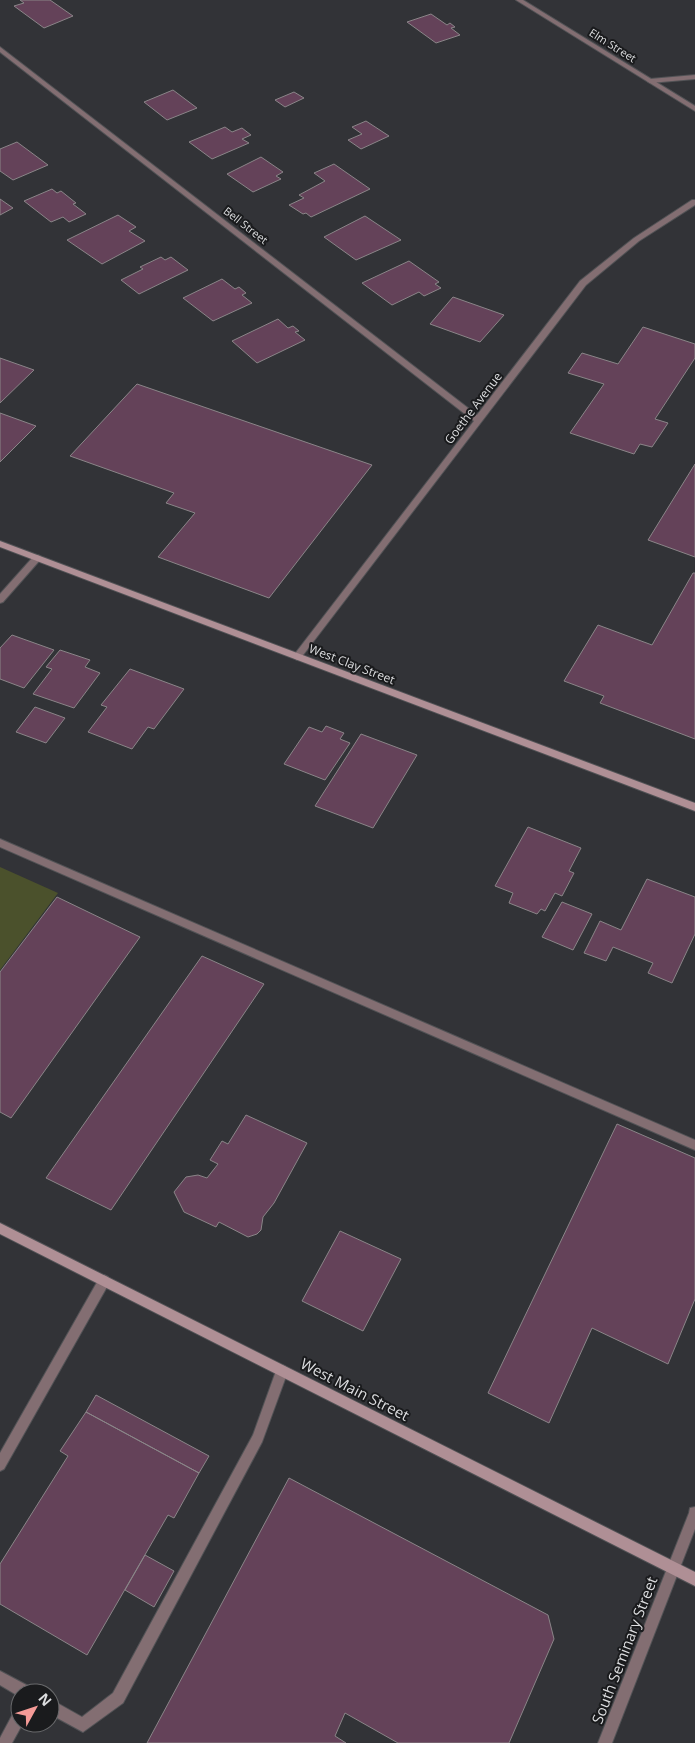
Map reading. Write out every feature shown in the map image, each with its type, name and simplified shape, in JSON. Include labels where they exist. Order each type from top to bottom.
[{"type":"main road","name":"West Clay Street","points":[[0,544],[695,807]]},
{"type":"main road","name":"West Main Street","points":[[0,1228],[695,1579]]},
{"type":"street","name":"Elm Street","points":[[519,0],[695,109]]},
{"type":"street","name":"Bell Street","points":[[0,49],[478,420]]},
{"type":"street","points":[[650,81],[695,77]]},
{"type":"street","name":"Goethe Avenue","points":[[297,657],[583,284],[615,253],[643,233],[695,202]]},
{"type":"street","points":[[0,600],[37,558]]},
{"type":"street","points":[[0,843],[695,1145]]},
{"type":"street","points":[[0,1464],[104,1281]]},
{"type":"street","points":[[60,1712],[83,1725],[118,1698],[258,1438],[282,1371]]},
{"type":"street","name":"South Seminary Street","points":[[605,1743],[695,1513]]},
{"type":"green space","points":[[0,867],[58,893],[0,970]]},
{"type":"building","points":[[20,0],[50,0],[73,16],[44,28],[14,6],[24,3]]},
{"type":"building","points":[[431,14],[447,25],[450,23],[455,27],[451,28],[460,35],[436,43],[407,22]]},
{"type":"building","points":[[173,90],[197,108],[167,120],[144,102]]},
{"type":"building","points":[[294,92],[304,98],[285,107],[275,100]]},
{"type":"building","points":[[366,121],[389,136],[361,149],[348,140],[362,134],[352,127]]},
{"type":"building","points":[[225,127],[232,132],[242,128],[251,135],[242,139],[249,143],[212,159],[189,142]]},
{"type":"building","points":[[17,142],[48,165],[13,180],[0,171],[0,149]]},
{"type":"building","points":[[261,157],[283,172],[276,176],[281,179],[253,192],[227,174]]},
{"type":"building","points":[[334,164],[370,189],[311,217],[289,205],[304,198],[299,195],[325,181],[314,173]]},
{"type":"building","points":[[52,189],[57,193],[61,191],[86,214],[69,222],[63,217],[51,222],[24,201]]},
{"type":"building","points":[[0,199],[13,208],[0,215]]},
{"type":"building","points":[[118,215],[136,227],[129,231],[145,241],[102,264],[67,240]]},
{"type":"building","points":[[365,216],[401,240],[356,260],[324,237]]},
{"type":"building","points":[[161,257],[165,260],[171,257],[188,270],[139,294],[121,280],[143,269],[140,267]]},
{"type":"building","points":[[409,261],[439,282],[435,284],[441,288],[424,296],[419,292],[392,305],[362,283]]},
{"type":"building","points":[[222,279],[235,289],[239,287],[246,293],[242,295],[252,303],[213,321],[183,298]]},
{"type":"building","points":[[453,297],[504,315],[480,342],[430,324]]},
{"type":"building","points":[[278,319],[288,328],[293,326],[299,331],[295,332],[305,340],[257,363],[232,341]]},
{"type":"building","points":[[643,327],[695,344],[695,358],[655,419],[668,423],[652,447],[640,444],[634,454],[570,433],[604,384],[568,373],[582,353],[618,364]]},
{"type":"building","points":[[0,358],[34,370],[0,403]]},
{"type":"building","points":[[137,384],[372,465],[269,598],[158,557],[195,513],[166,503],[174,493],[70,456]]},
{"type":"building","points":[[0,413],[36,426],[0,462]]},
{"type":"building","points":[[695,464],[695,557],[648,540]]},
{"type":"building","points":[[693,573],[695,573],[695,739],[600,703],[604,696],[564,681],[598,625],[652,645]]},
{"type":"building","points":[[12,635],[54,650],[24,688],[0,679],[0,648]]},
{"type":"building","points":[[60,650],[90,660],[85,667],[100,673],[74,708],[33,694],[52,669],[46,667]]},
{"type":"building","points":[[130,669],[184,689],[154,729],[148,727],[132,749],[88,732],[107,707],[101,705]]},
{"type":"building","points":[[35,707],[65,718],[46,743],[16,732]]},
{"type":"building","points":[[326,726],[344,733],[340,739],[350,743],[325,780],[284,764],[309,727],[322,732]]},
{"type":"building","points":[[361,734],[417,755],[373,828],[315,806]]},
{"type":"building","points":[[528,827],[581,848],[569,871],[574,873],[562,896],[555,893],[545,911],[541,909],[537,914],[509,903],[513,893],[495,886]]},
{"type":"building","points":[[647,879],[695,897],[695,934],[672,983],[648,973],[653,963],[613,947],[606,961],[584,953],[600,921],[621,930]]},
{"type":"building","points":[[57,897],[140,937],[11,1118],[0,1112],[0,972]]},
{"type":"building","points":[[562,902],[592,914],[573,950],[542,937]]},
{"type":"building","points":[[202,956],[264,984],[111,1210],[46,1178]]},
{"type":"building","points":[[246,1115],[307,1143],[274,1203],[263,1217],[261,1230],[257,1234],[248,1237],[219,1222],[216,1227],[184,1212],[174,1192],[186,1177],[198,1175],[207,1178],[218,1164],[210,1160],[222,1141],[228,1144]]},
{"type":"building","points":[[617,1124],[695,1158],[695,1299],[668,1364],[592,1328],[549,1423],[488,1393]]},
{"type":"building","points":[[340,1231],[401,1259],[363,1331],[302,1301]]},
{"type":"building","points":[[96,1395],[209,1456],[199,1473],[86,1412]]},
{"type":"building","points":[[86,1412],[199,1473],[174,1518],[168,1515],[87,1655],[0,1604],[0,1564],[68,1456],[60,1451]]},
{"type":"building","points":[[289,1478],[548,1615],[554,1639],[509,1743],[398,1743],[345,1713],[335,1736],[346,1743],[147,1743]]},
{"type":"building","points":[[145,1555],[174,1571],[154,1607],[125,1590]]}]
